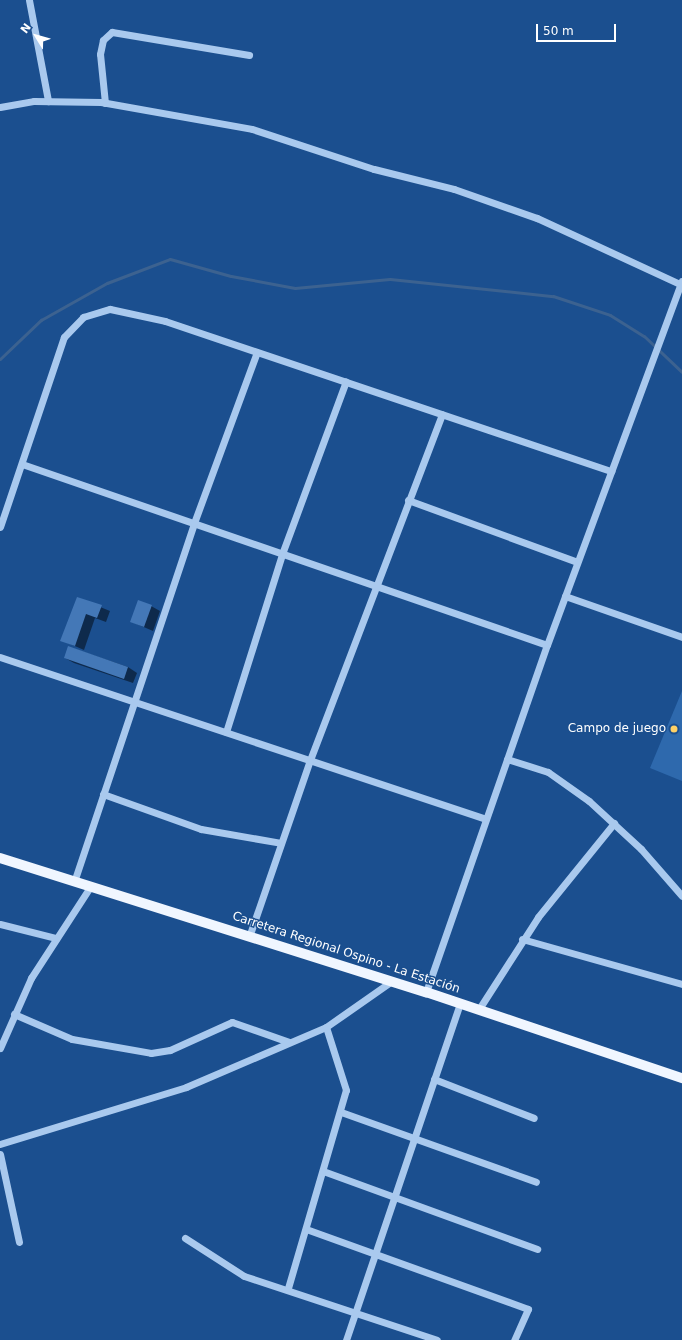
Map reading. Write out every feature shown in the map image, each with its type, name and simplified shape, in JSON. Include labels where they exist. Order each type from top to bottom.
[{"type":"main road","name":"Carretera Regional Ospino - La Estación","points":[[0,858],[479,1009],[682,1078]]},
{"type":"street","points":[[29,0],[48,101]]},
{"type":"street","points":[[105,103],[100,54],[103,40],[112,32],[249,54]]},
{"type":"street","points":[[0,107],[48,101],[105,103],[252,129],[374,169],[454,189],[537,218],[682,283],[547,645],[426,992]]},
{"type":"street","points":[[0,527],[64,337],[72,326],[94,312],[110,309],[142,314],[346,381],[611,471]]},
{"type":"street","points":[[74,882],[194,523],[257,352]]},
{"type":"street","points":[[226,732],[282,554],[346,381]]},
{"type":"street","points":[[249,937],[310,760],[375,586],[442,414]]},
{"type":"street","points":[[22,464],[547,645]]},
{"type":"street","points":[[408,500],[577,562]]},
{"type":"street","points":[[565,596],[682,637]]},
{"type":"street","points":[[0,657],[486,819]]},
{"type":"street","points":[[507,759],[564,781],[614,823],[663,871],[682,896]]},
{"type":"street","points":[[103,794],[201,829],[281,843]]},
{"type":"street","points":[[479,1009],[522,939],[614,823]]},
{"type":"street","points":[[0,1048],[14,1014],[56,938],[90,887]]},
{"type":"street","points":[[0,924],[56,938]]},
{"type":"street","points":[[522,939],[682,984]]},
{"type":"street","points":[[0,1144],[186,1087],[326,1027],[392,982]]},
{"type":"street","points":[[346,1340],[393,1197],[460,1003]]},
{"type":"street","points":[[14,1014],[72,1039],[151,1053],[170,1050],[232,1022],[289,1042]]},
{"type":"street","points":[[288,1288],[341,1112],[346,1084],[326,1027]]},
{"type":"street","points":[[434,1079],[534,1118]]},
{"type":"street","points":[[341,1112],[536,1182]]},
{"type":"street","points":[[0,1154],[19,1242]]},
{"type":"street","points":[[324,1171],[537,1250]]},
{"type":"street","points":[[306,1229],[528,1309],[514,1340]]},
{"type":"street","points":[[185,1238],[244,1276],[288,1288],[437,1340]]},
{"type":"shaded area","name":"Campo de juego","points":[[682,691],[682,781],[650,768]]},
{"type":"building","points":[[77,597],[102,605],[97,618],[86,614],[75,646],[60,641]]},
{"type":"building","points":[[138,600],[152,605],[144,627],[130,622]]},
{"type":"building","points":[[68,646],[128,667],[124,679],[64,658]]},
{"type":"waterway","points":[[0,359],[41,320],[107,283],[170,259],[231,276],[295,288],[390,279],[553,296],[610,315],[644,336],[682,372]]},
{"type":"place","name":"Campo de juego","points":[[674,729]]}]
